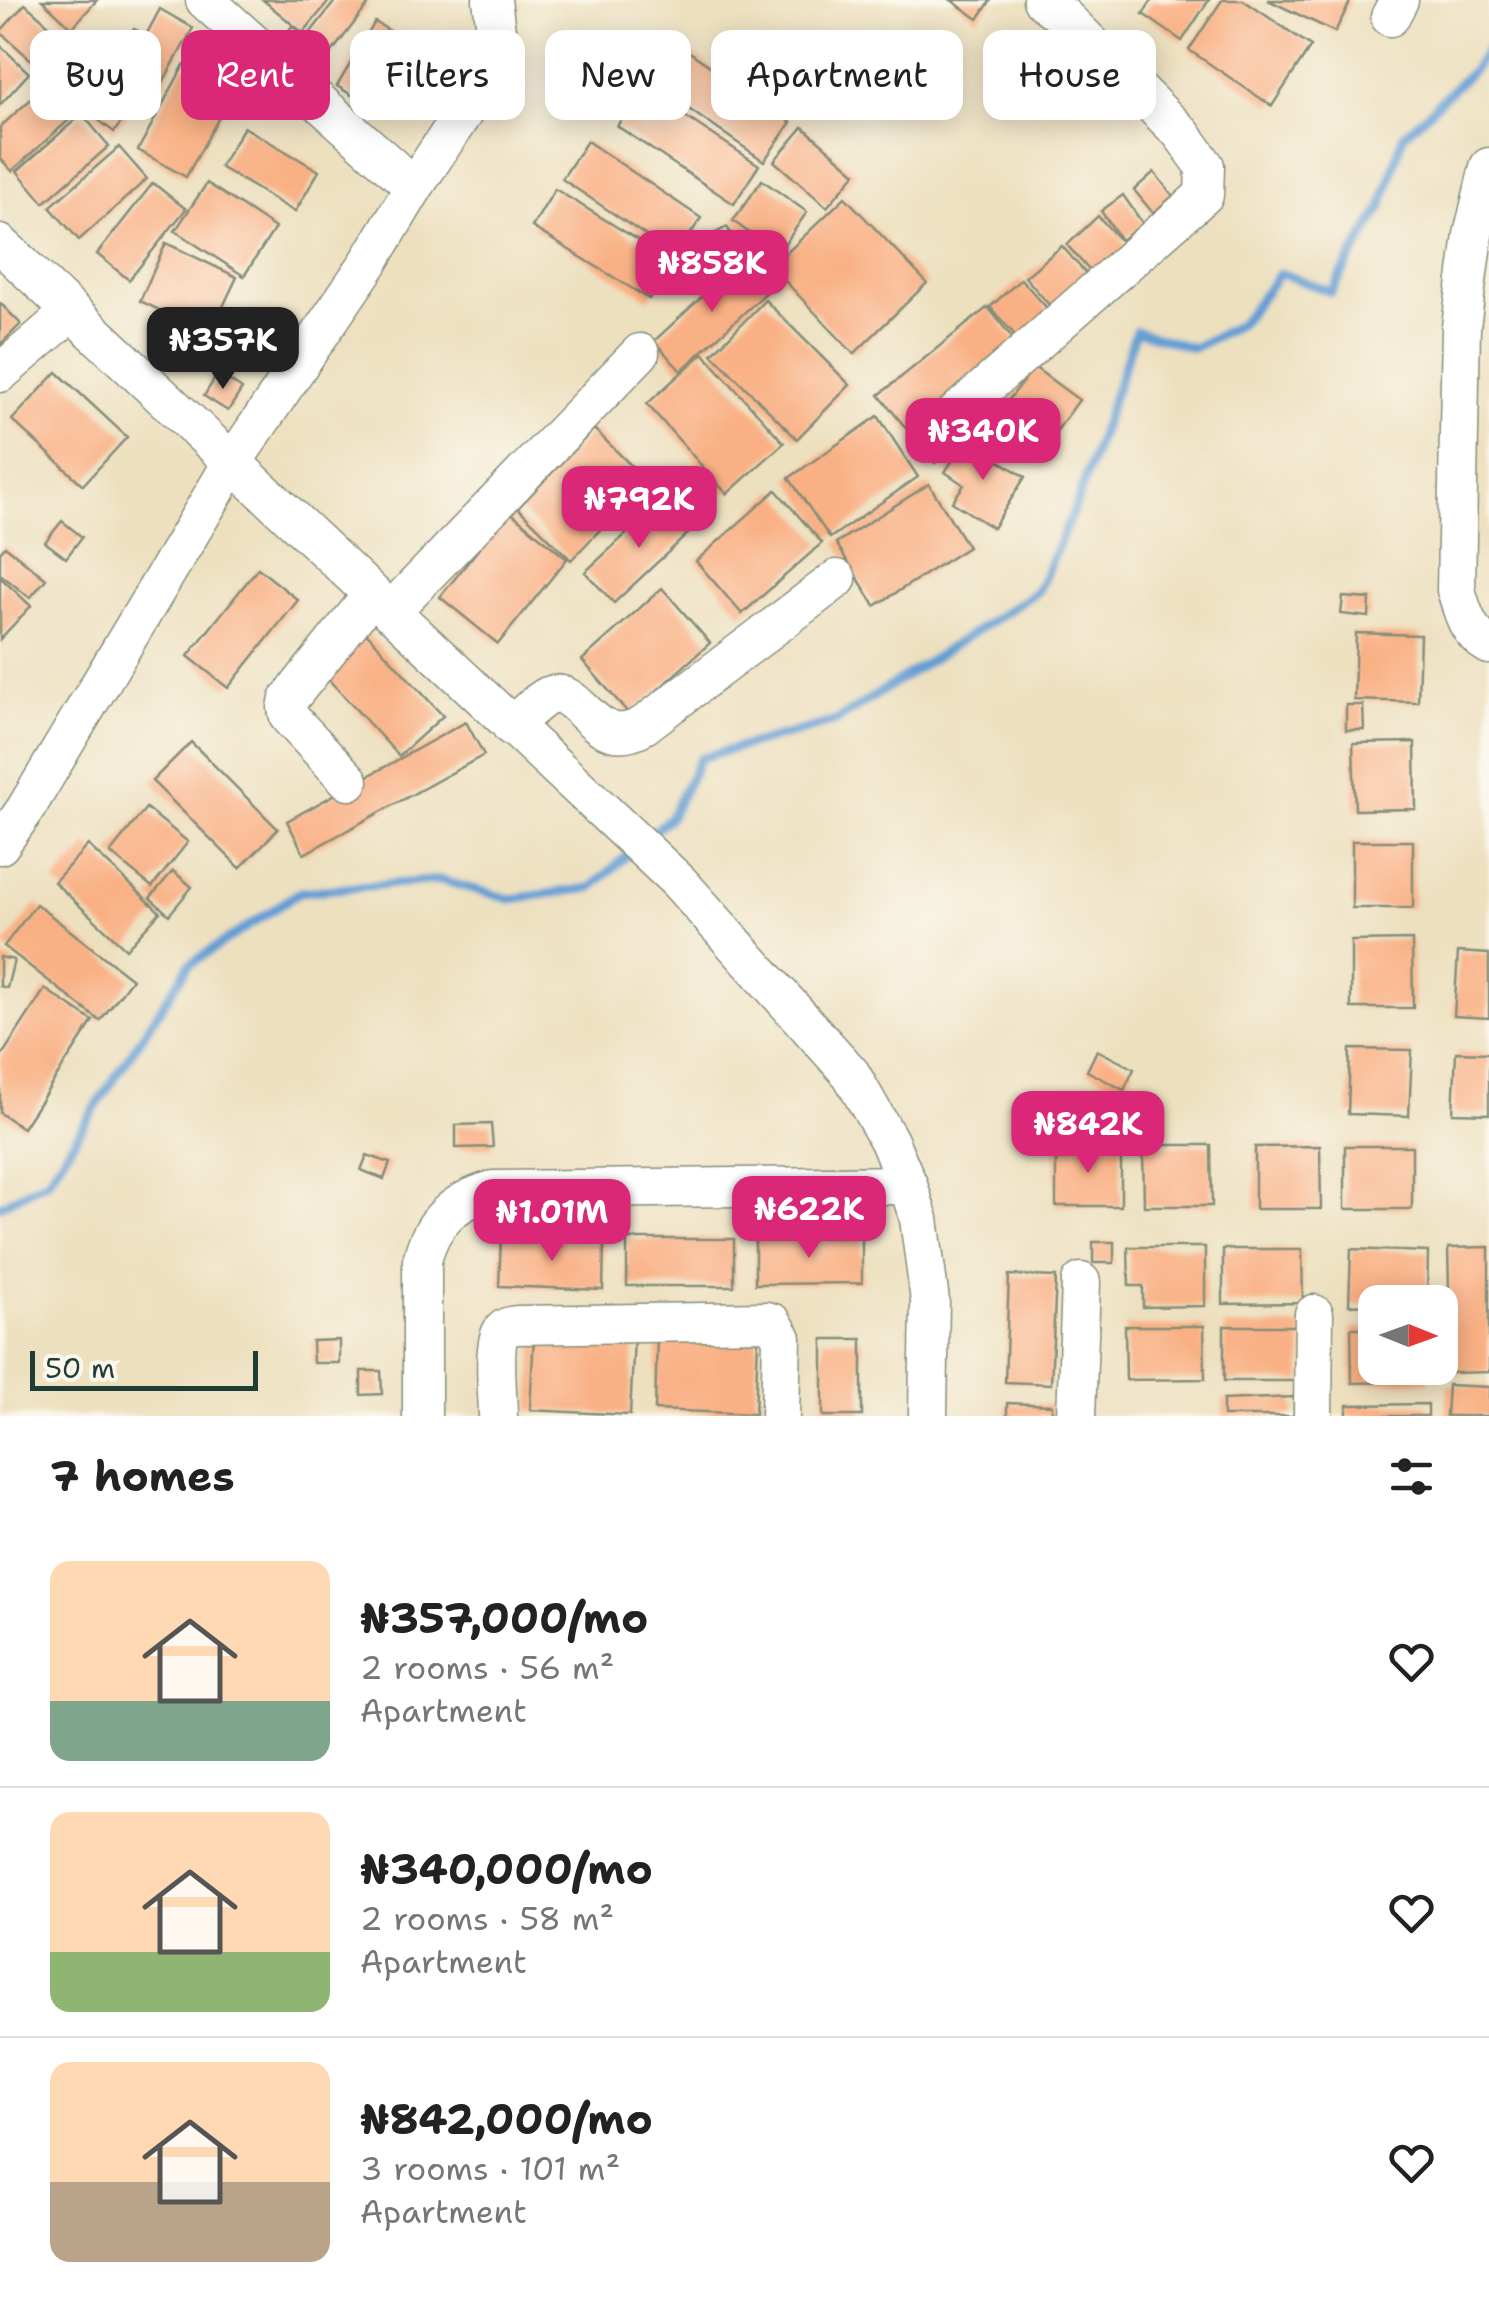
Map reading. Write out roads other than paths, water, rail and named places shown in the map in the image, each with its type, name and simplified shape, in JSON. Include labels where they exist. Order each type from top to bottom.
[{"type":"street","points":[[204,0],[414,186]]},
{"type":"street","points":[[0,845],[25,810],[232,463],[369,262],[475,95],[494,15],[525,0]]},
{"type":"street","points":[[956,413],[1204,195],[1205,166],[1181,133],[1061,6]]},
{"type":"street","points":[[1489,168],[1473,235],[1461,327],[1474,400],[1474,502],[1456,590],[1465,622],[1489,645]]},
{"type":"street","points":[[0,244],[678,882],[851,1074],[889,1141],[919,1219],[930,1301],[928,1416]]},
{"type":"street","points":[[0,374],[71,312]]},
{"type":"street","points":[[349,781],[290,718],[286,708],[289,699],[640,352]]},
{"type":"street","points":[[517,731],[548,696],[559,695],[603,728],[621,734],[632,732],[837,579]]},
{"type":"street","points":[[422,1416],[422,1261],[426,1242],[438,1223],[470,1197],[493,1190],[908,1186]]},
{"type":"street","points":[[1076,1416],[1081,1282]]},
{"type":"street","points":[[1313,1416],[1314,1314]]},
{"type":"street","points":[[498,1416],[497,1346],[506,1327],[767,1320],[782,1338],[780,1416]]},
{"type":"waterway","points":[[646,839],[671,816],[700,758],[836,721],[1038,591],[1076,505],[1136,331],[1193,348],[1240,324],[1280,273],[1331,292],[1382,207],[1403,136],[1473,70],[1489,47]]},
{"type":"waterway","points":[[0,1206],[48,1180],[189,965],[300,892],[440,880],[510,899],[591,888],[634,849]]}]
